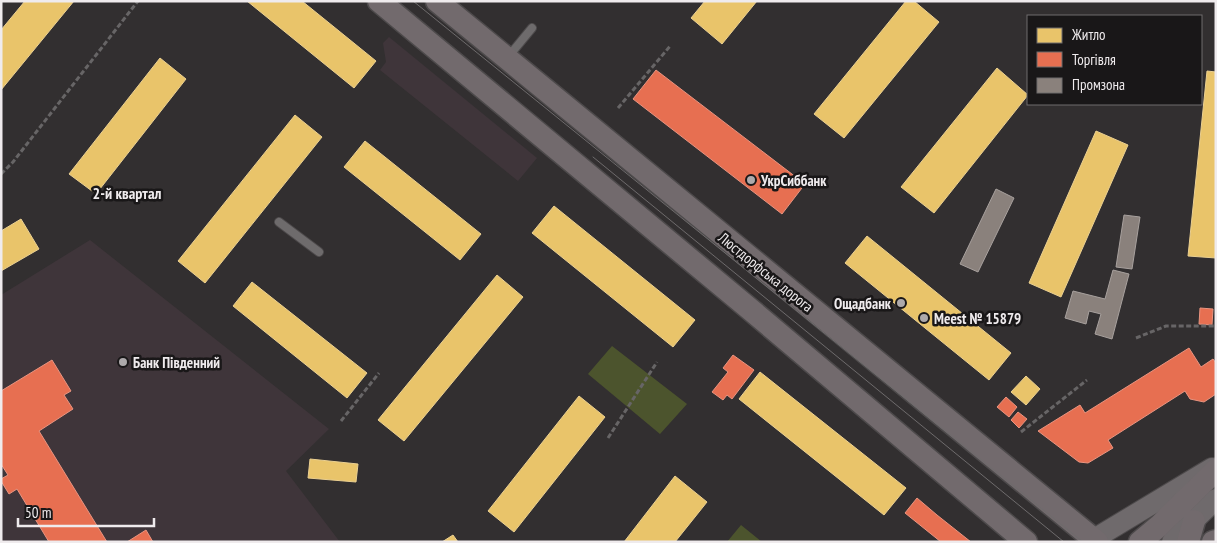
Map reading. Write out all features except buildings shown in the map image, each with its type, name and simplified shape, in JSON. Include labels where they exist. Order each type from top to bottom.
[{"type":"main road","points":[[379,1],[751,310],[1026,542]]},
{"type":"main road","name":"Люстдорфська дорога","points":[[437,1],[1094,541]]},
{"type":"main road","points":[[1094,541],[1216,466]]},
{"type":"main road","points":[[1140,542],[1216,470]]},
{"type":"main road","points":[[1172,542],[1191,531],[1216,499]]},
{"type":"lane","points":[[507,58],[532,28]]},
{"type":"lane","points":[[279,222],[319,252]]},
{"type":"path","points":[[1,174],[13,162],[138,1]]},
{"type":"path","points":[[618,108],[671,45]]},
{"type":"path","points":[[1136,338],[1166,326],[1216,326]]},
{"type":"path","points":[[608,438],[657,362]]},
{"type":"path","points":[[341,421],[379,373]]},
{"type":"path","points":[[1022,432],[1087,380]]},
{"type":"shaded area","points":[[389,37],[537,158],[518,181],[380,70],[386,62],[383,43]]},
{"type":"shaded area","name":"Банк Південний","points":[[90,240],[329,429],[286,471],[340,542],[1,542],[1,295]]},
{"type":"green space","points":[[612,346],[687,404],[660,434],[588,374]]},
{"type":"green space","points":[[741,525],[762,542],[727,542]]},
{"type":"tram line","points":[[413,1],[1083,542]]},
{"type":"tram line","points":[[593,157],[1064,542]]},
{"type":"place","name":"УкрСиббанк","points":[[751,180]]},
{"type":"place","name":"Ощадбанк","points":[[901,303]]},
{"type":"place","name":"Meest № 15879","points":[[924,318]]},
{"type":"place","name":"Банк Південний","points":[[123,362]]},
{"type":"district","name":"2-й квартал","points":[[127,193]]}]
